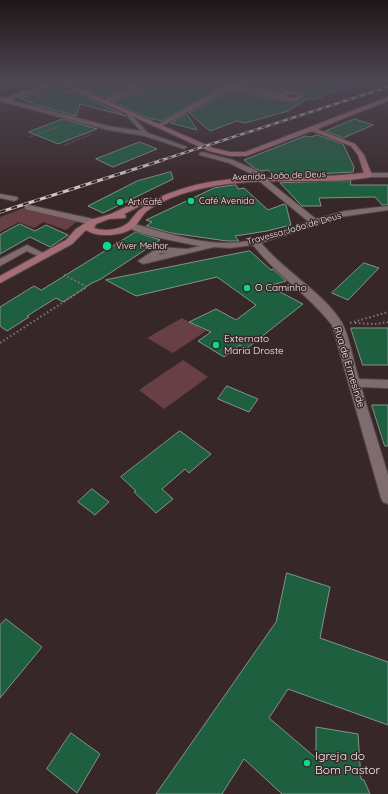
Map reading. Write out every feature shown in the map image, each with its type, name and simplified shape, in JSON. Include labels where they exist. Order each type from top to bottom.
[{"type":"main road","points":[[142,119],[211,150],[230,154],[246,154],[339,119]]},
{"type":"main road","points":[[314,129],[353,145],[361,155],[368,175]]},
{"type":"main road","name":"Avenida João de Deus","points":[[0,280],[69,242],[91,223],[114,216],[156,196],[179,188],[233,177],[341,178],[368,175]]},
{"type":"main road","name":"Avenida João de Deus","points":[[132,224],[146,208],[184,191],[206,185],[260,177]]},
{"type":"main road","points":[[91,223],[89,226],[93,231],[102,232],[116,231],[132,224],[129,218],[114,216]]},
{"type":"main road","points":[[0,287],[85,239],[102,232]]},
{"type":"street","points":[[71,119],[108,128],[146,134],[184,147]]},
{"type":"street","points":[[130,119],[143,129],[146,134]]},
{"type":"street","points":[[158,126],[171,119]]},
{"type":"street","points":[[202,154],[231,161],[260,177],[314,222]]},
{"type":"street","name":"Avenida João de Deus","points":[[368,175],[388,175]]},
{"type":"street","points":[[0,196],[14,199]]},
{"type":"street","points":[[28,207],[91,223]]},
{"type":"street","name":"Travessa João de Deus","points":[[132,224],[149,233],[218,244],[239,245],[255,242],[333,216],[388,208]]},
{"type":"street","name":"Rua de Ermesinde","points":[[255,242],[263,253],[315,298],[337,324],[388,498]]},
{"type":"street","points":[[186,251],[218,244]]},
{"type":"street","points":[[0,263],[27,248],[44,256]]},
{"type":"street","points":[[355,383],[388,384]]},
{"type":"path","points":[[29,137],[75,120]]},
{"type":"path","points":[[65,145],[108,128]]},
{"type":"path","points":[[0,343],[87,287],[63,274]]},
{"type":"path","points":[[337,324],[352,322],[388,312]]},
{"type":"path","points":[[352,322],[376,324],[388,322]]},
{"type":"path","points":[[0,337],[5,340]]},
{"type":"shaded area","points":[[24,208],[78,221],[66,230],[43,222],[34,228],[19,222],[0,232],[0,217]]},
{"type":"shaded area","points":[[182,318],[206,331],[173,353],[147,338]]},
{"type":"shaded area","points":[[183,360],[208,377],[164,409],[139,390]]},
{"type":"building","points":[[63,119],[97,129],[58,144],[29,132]]},
{"type":"building","points":[[153,119],[165,119],[162,121]]},
{"type":"building","points":[[178,119],[190,119],[197,130],[171,123]]},
{"type":"building","points":[[196,119],[259,119],[245,123],[237,121],[210,131]]},
{"type":"building","points":[[355,119],[373,125],[343,138],[326,131]]},
{"type":"building","points":[[317,135],[343,144],[354,167],[353,172],[274,176],[268,170],[261,171],[254,168],[244,160],[305,136],[311,137]]},
{"type":"building","points":[[140,142],[157,149],[113,167],[96,159]]},
{"type":"building","points":[[171,172],[173,179],[103,213],[88,206],[137,181]]},
{"type":"building","points":[[351,181],[350,185],[388,185],[388,205],[382,205],[375,197],[319,198],[321,206],[302,206],[280,183]]},
{"type":"building","points":[[236,185],[238,189],[244,188],[268,210],[284,204],[286,205],[291,225],[267,231],[235,236],[239,241],[227,241],[171,233],[146,226],[152,222],[146,220],[214,188]]},
{"type":"building","points":[[20,224],[35,231],[46,225],[68,235],[50,247],[30,237],[0,254],[0,235]]},
{"type":"building","points":[[136,232],[160,240],[63,302],[56,298],[27,316],[29,317],[7,331],[0,326],[0,307],[34,286],[41,290]]},
{"type":"building","points":[[250,251],[286,281],[269,286],[303,304],[246,349],[240,345],[224,357],[198,341],[211,332],[189,322],[216,309],[236,320],[256,305],[217,277],[136,296],[106,280]]},
{"type":"building","points":[[364,263],[379,268],[348,300],[332,293]]},
{"type":"building","points":[[351,328],[388,328],[388,365],[363,365]]},
{"type":"building","points":[[227,386],[258,399],[249,412],[218,399]]},
{"type":"building","points":[[372,405],[388,405],[388,446],[385,446]]},
{"type":"building","points":[[180,431],[211,454],[189,473],[185,469],[162,489],[173,499],[156,513],[121,477]]},
{"type":"building","points":[[92,489],[109,502],[95,515],[78,502]]},
{"type":"building","points":[[287,573],[330,587],[320,638],[388,662],[388,725],[288,689],[269,718],[316,758],[316,727],[358,734],[361,779],[364,780],[370,794],[282,794],[244,759],[222,794],[156,794],[276,622]]},
{"type":"building","points":[[6,619],[42,647],[0,698],[0,625]]},
{"type":"building","points":[[71,733],[100,754],[77,793],[47,769]]},
{"type":"railway","points":[[159,161],[289,119]]},
{"type":"railway","points":[[0,212],[163,160]]},
{"type":"place","name":"Café Avenida","points":[[191,201]]},
{"type":"place","name":"Art Café","points":[[120,202]]},
{"type":"place","name":"Viver Melhor","points":[[107,246]]},
{"type":"place","name":"O Caminho","points":[[247,288]]},
{"type":"place","name":"Externato Maria Droste","points":[[216,345]]},
{"type":"place","name":"Igreja do Bom Pastor","points":[[307,763]]}]
